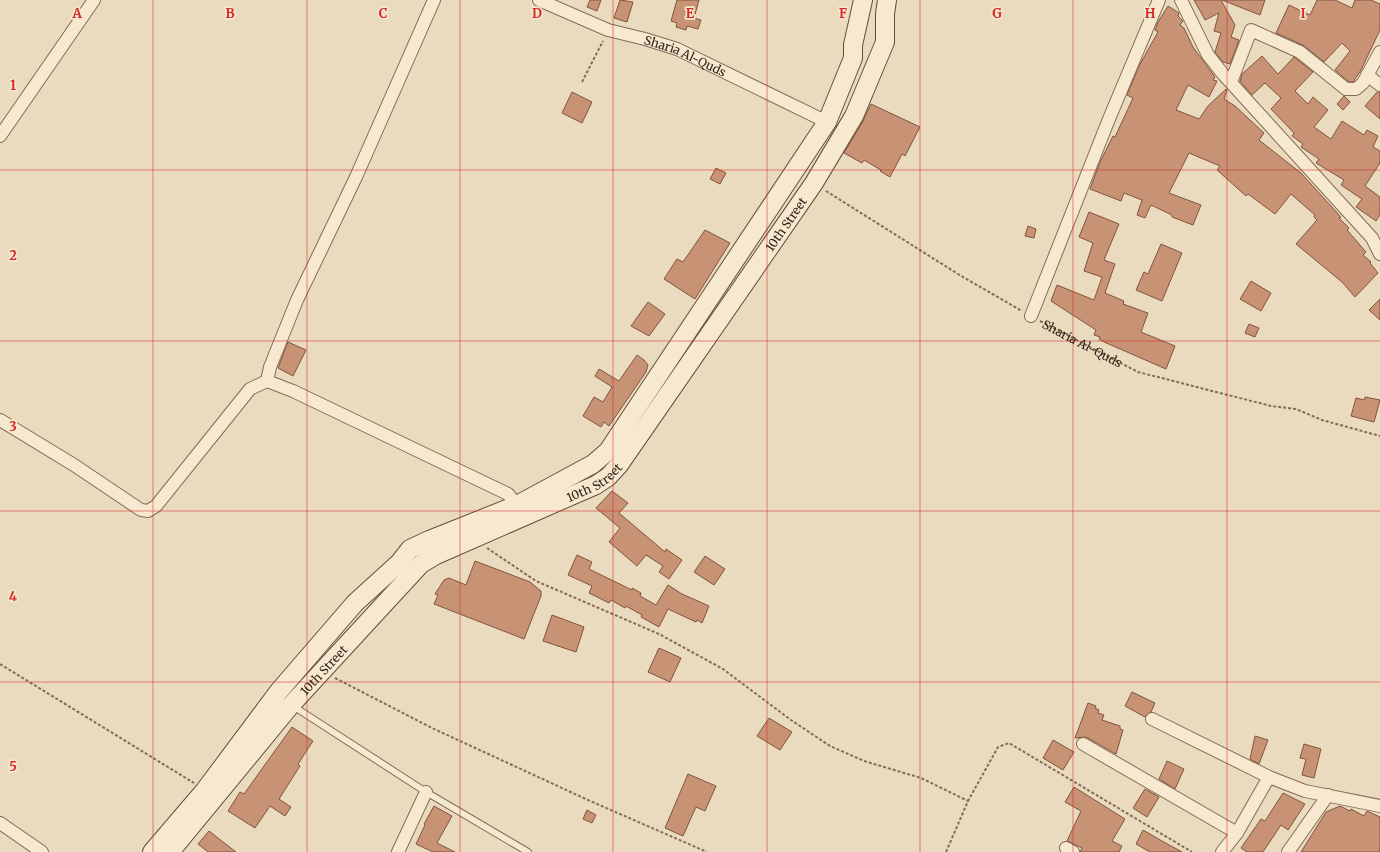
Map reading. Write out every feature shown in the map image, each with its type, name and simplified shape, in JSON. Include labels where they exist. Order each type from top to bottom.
[{"type":"main road","name":"10th Street","points":[[152,852],[205,790],[279,691],[356,603],[398,563],[410,549],[517,505],[593,464],[608,451],[827,122],[853,58],[853,45],[863,0]]},
{"type":"main road","name":"10th Street","points":[[170,852],[292,705],[421,564],[436,555],[474,540],[596,485],[608,477],[619,464],[814,183],[854,116],[885,42],[884,14],[887,0]]},
{"type":"street","points":[[0,136],[94,0]]},
{"type":"street","points":[[267,381],[270,367],[297,300],[381,122],[434,0]]},
{"type":"street","name":"Sharia Al-Quds","points":[[539,0],[608,30],[677,49],[827,122]]},
{"type":"street","points":[[1031,316],[1109,119],[1159,0]]},
{"type":"street","points":[[1181,0],[1208,55],[1372,238],[1380,254]]},
{"type":"street","points":[[1231,82],[1252,30],[1300,52],[1346,89],[1356,89],[1362,83],[1380,52]]},
{"type":"street","points":[[1367,75],[1380,85]]},
{"type":"street","points":[[0,420],[74,465],[141,510],[148,511],[156,506],[250,389],[267,381],[293,390],[508,494],[517,505]]},
{"type":"street","points":[[1152,719],[1269,778],[1305,791],[1380,806]]},
{"type":"street","points":[[1083,744],[1237,834]]},
{"type":"street","points":[[1222,852],[1237,834],[1269,778]]},
{"type":"street","points":[[398,852],[426,792]]},
{"type":"street","points":[[1288,852],[1328,795]]},
{"type":"street","points":[[0,823],[42,852]]},
{"type":"lane","points":[[292,705],[426,792],[528,852]]},
{"type":"path","points":[[582,82],[608,30]]},
{"type":"path","name":"Sharia Al-Quds","points":[[814,183],[958,274],[1031,316],[1138,372],[1271,406],[1296,409],[1322,420],[1380,436]]},
{"type":"path","points":[[474,540],[536,581],[659,634],[723,669],[791,720],[830,746],[864,762],[921,778],[968,801]]},
{"type":"path","points":[[0,664],[205,790]]},
{"type":"path","points":[[322,671],[432,728],[588,800],[708,852]]},
{"type":"path","points":[[946,852],[968,801],[998,747],[1009,743],[1192,852]]},
{"type":"building","points":[[590,0],[601,0],[597,11],[587,7]]},
{"type":"building","points":[[620,0],[633,2],[627,22],[614,18]]},
{"type":"building","points":[[677,0],[699,0],[694,18],[701,20],[698,29],[687,26],[686,30],[676,27],[677,23],[671,21]]},
{"type":"building","points":[[1194,0],[1221,0],[1235,25],[1231,37],[1239,40],[1230,64],[1223,62],[1215,52],[1221,33],[1214,31],[1219,13],[1205,20]]},
{"type":"building","points":[[1222,0],[1265,0],[1260,15]]},
{"type":"building","points":[[1317,0],[1335,0],[1352,8],[1355,0],[1371,0],[1380,4],[1380,30],[1361,70],[1353,82],[1349,82],[1335,70],[1350,51],[1342,43],[1324,62],[1303,45],[1276,33],[1289,5],[1310,15]]},
{"type":"building","points":[[1168,6],[1179,13],[1178,16],[1183,21],[1180,25],[1184,28],[1193,47],[1215,77],[1213,80],[1217,81],[1209,97],[1188,85],[1176,110],[1199,119],[1208,106],[1226,89],[1227,90],[1224,99],[1235,106],[1264,133],[1259,140],[1301,173],[1341,217],[1339,218],[1349,228],[1347,230],[1366,252],[1363,255],[1371,262],[1370,263],[1378,273],[1355,297],[1342,282],[1296,244],[1317,220],[1314,217],[1315,215],[1291,194],[1275,214],[1248,194],[1246,196],[1217,170],[1220,166],[1189,153],[1169,193],[1201,205],[1193,225],[1172,217],[1172,215],[1151,205],[1145,218],[1137,215],[1142,200],[1124,193],[1121,201],[1090,189],[1100,162],[1113,136],[1115,137],[1133,98],[1127,95],[1139,66],[1158,32],[1155,30],[1158,22]]},
{"type":"building","points":[[1262,56],[1278,74],[1294,57],[1313,72],[1295,91],[1308,104],[1313,97],[1328,110],[1314,127],[1331,139],[1342,121],[1364,135],[1367,130],[1378,136],[1373,147],[1380,151],[1380,163],[1365,186],[1380,197],[1380,215],[1376,221],[1356,207],[1362,199],[1341,185],[1344,180],[1316,163],[1319,159],[1301,147],[1303,144],[1292,136],[1294,133],[1271,109],[1281,98],[1265,83],[1252,95],[1240,81],[1242,74]]},
{"type":"building","points":[[572,92],[592,102],[582,123],[562,113]]},
{"type":"building","points":[[1377,92],[1380,92],[1380,119],[1365,106]]},
{"type":"building","points":[[1344,96],[1350,102],[1343,110],[1337,104]]},
{"type":"building","points":[[871,104],[920,127],[905,156],[902,154],[890,177],[864,160],[862,163],[844,153]]},
{"type":"building","points":[[716,168],[726,173],[720,184],[710,179]]},
{"type":"building","points":[[1089,212],[1119,224],[1104,260],[1115,264],[1105,293],[1124,301],[1123,304],[1148,313],[1141,332],[1175,346],[1166,369],[1104,342],[1099,339],[1100,337],[1094,335],[1096,330],[1051,301],[1057,285],[1094,300],[1102,277],[1084,271],[1093,243],[1079,237]]},
{"type":"building","points":[[1028,226],[1036,229],[1034,238],[1025,236]]},
{"type":"building","points":[[705,230],[730,243],[695,299],[664,279],[677,259],[683,262]]},
{"type":"building","points":[[1161,244],[1182,253],[1162,301],[1136,290],[1144,272],[1148,274]]},
{"type":"building","points":[[1251,281],[1271,293],[1261,311],[1240,299]]},
{"type":"building","points":[[1380,299],[1380,320],[1369,310]]},
{"type":"building","points":[[648,302],[665,314],[649,336],[631,326]]},
{"type":"building","points":[[1249,324],[1259,328],[1255,337],[1245,333]]},
{"type":"building","points":[[288,342],[306,350],[293,376],[278,368]]},
{"type":"building","points":[[637,355],[648,365],[646,372],[609,426],[604,422],[601,427],[583,416],[594,397],[603,402],[612,387],[595,376],[599,369],[619,381]]},
{"type":"building","points":[[1365,397],[1380,400],[1374,422],[1351,416],[1356,398],[1364,400]]},
{"type":"building","points":[[612,491],[628,503],[619,513],[665,552],[666,549],[682,560],[669,579],[659,572],[663,566],[646,555],[637,566],[609,542],[620,528],[596,508]]},
{"type":"building","points":[[577,555],[592,562],[589,569],[632,590],[632,588],[641,593],[640,596],[656,605],[668,585],[682,594],[709,606],[702,623],[697,620],[696,622],[668,609],[659,627],[641,617],[642,615],[626,606],[625,608],[611,600],[609,603],[589,593],[592,586],[568,575]]},
{"type":"building","points":[[705,556],[725,569],[714,585],[694,572]]},
{"type":"building","points":[[475,561],[530,582],[541,591],[541,596],[524,639],[434,604],[438,595],[435,594],[444,580],[449,578],[466,585]]},
{"type":"building","points":[[552,615],[584,627],[576,652],[543,641]]},
{"type":"building","points":[[659,648],[681,658],[670,682],[648,672]]},
{"type":"building","points":[[1132,692],[1155,703],[1151,712],[1145,717],[1125,706]]},
{"type":"building","points":[[1088,703],[1096,706],[1095,708],[1099,710],[1098,713],[1104,715],[1102,720],[1120,726],[1120,729],[1123,730],[1116,754],[1086,737],[1075,738]]},
{"type":"building","points":[[769,718],[792,732],[780,750],[757,736]]},
{"type":"building","points":[[292,727],[313,741],[298,764],[300,766],[279,799],[291,807],[285,816],[270,806],[255,828],[228,811],[240,792],[244,794]]},
{"type":"building","points":[[1255,736],[1268,740],[1259,764],[1250,759]]},
{"type":"building","points":[[1053,740],[1074,752],[1063,770],[1043,758]]},
{"type":"building","points":[[1304,744],[1321,749],[1314,778],[1302,775],[1306,759],[1300,758]]},
{"type":"building","points":[[1167,761],[1184,769],[1175,789],[1159,779]]},
{"type":"building","points":[[688,774],[716,786],[705,811],[696,807],[683,836],[665,828]]},
{"type":"building","points":[[1074,787],[1125,819],[1112,841],[1122,846],[1119,852],[1080,852],[1082,848],[1067,841],[1081,811],[1065,802]]},
{"type":"building","points":[[1145,789],[1159,797],[1147,817],[1133,808]]},
{"type":"building","points":[[1283,793],[1305,804],[1288,830],[1281,825],[1263,852],[1247,852],[1241,848],[1261,819],[1265,821]]},
{"type":"building","points":[[434,806],[452,816],[437,843],[455,852],[433,852],[416,844],[425,825],[424,824]]},
{"type":"building","points":[[1340,806],[1350,811],[1351,809],[1364,816],[1367,811],[1380,817],[1380,852],[1301,852],[1326,812]]},
{"type":"building","points":[[587,810],[596,815],[592,823],[583,819]]},
{"type":"building","points":[[1143,830],[1182,852],[1150,852],[1136,844]]},
{"type":"building","points":[[209,831],[236,852],[208,852],[198,844]]}]
